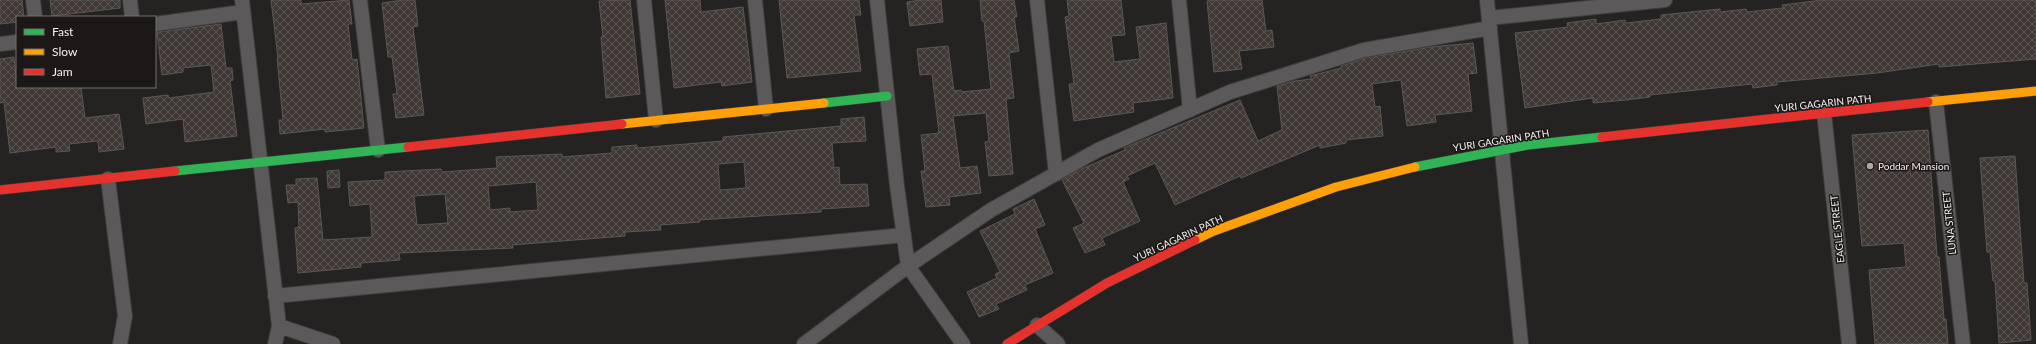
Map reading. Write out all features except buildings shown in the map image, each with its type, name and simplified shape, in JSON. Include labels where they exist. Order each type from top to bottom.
[{"type":"street","points":[[33,0],[35,16]]},
{"type":"street","points":[[130,0],[132,16]]},
{"type":"street","points":[[360,0],[378,150]]},
{"type":"street","points":[[644,0],[656,120]]},
{"type":"street","points":[[755,0],[766,109]]},
{"type":"street","points":[[877,0],[908,266],[963,344]]},
{"type":"street","points":[[1037,0],[1056,174]]},
{"type":"street","points":[[1179,0],[1190,110]]},
{"type":"street","points":[[1487,0],[1521,344]]},
{"type":"street","points":[[804,344],[908,266],[991,210],[1098,150],[1230,92],[1364,50],[1490,23],[1666,0]]},
{"type":"street","points":[[156,24],[243,6],[279,326],[275,344]]},
{"type":"street","points":[[0,44],[16,42]]},
{"type":"street","name":"YURI GAGARIN PATH","points":[[1007,344],[1107,283],[1214,231],[1336,187],[1427,164],[1536,144],[2036,91]]},
{"type":"street","points":[[0,190],[887,96]]},
{"type":"street","name":"LUNA STREET","points":[[1936,102],[1962,344]]},
{"type":"street","name":"EAGLE STREET","points":[[1824,114],[1850,344]]},
{"type":"street","points":[[108,179],[125,316],[120,344]]},
{"type":"street","points":[[275,296],[904,235]]},
{"type":"street","points":[[1037,325],[1058,344]]},
{"type":"street","points":[[279,326],[333,344]]},
{"type":"traffic: fast","points":[[824,103],[887,96]]},
{"type":"traffic: fast","points":[[1415,167],[1528,145],[1602,137]]},
{"type":"traffic: fast","points":[[175,171],[408,147]]},
{"type":"traffic: slow","points":[[1928,102],[2036,91]]},
{"type":"traffic: slow","points":[[622,124],[824,103]]},
{"type":"traffic: slow","points":[[1195,240],[1214,231],[1336,187],[1415,167]]},
{"type":"traffic: jam","points":[[1602,137],[1928,102]]},
{"type":"traffic: jam","points":[[408,147],[622,124]]},
{"type":"traffic: jam","points":[[0,190],[175,171]]},
{"type":"traffic: jam","points":[[1007,344],[1107,283],[1195,240]]},
{"type":"place","name":"Poddar Mansion","points":[[1870,166]]}]
